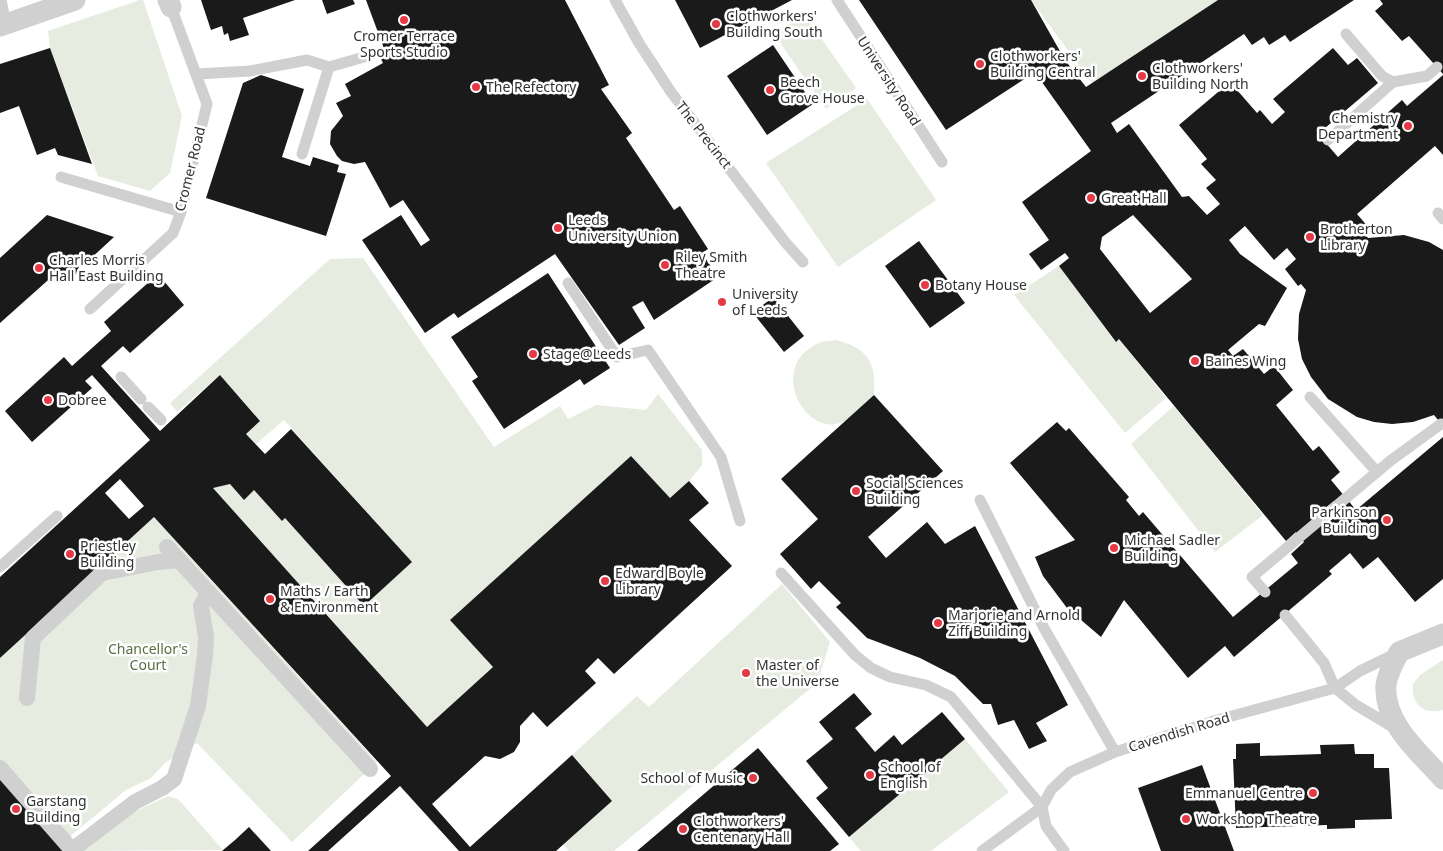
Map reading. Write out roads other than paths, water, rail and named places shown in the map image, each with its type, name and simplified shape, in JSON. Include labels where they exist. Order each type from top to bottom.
[{"type":"street","points":[[3,25],[75,0]]},
{"type":"street","points":[[168,546],[370,769]]},
{"type":"street","points":[[27,698],[33,638],[102,573],[158,562],[179,560]]},
{"type":"street","points":[[0,768],[72,850],[135,802],[167,785],[174,778],[178,768],[198,706],[206,637],[201,606],[208,592]]},
{"type":"street","name":"Cavendish Road","points":[[1399,652],[1443,634]]},
{"type":"street","points":[[1399,652],[1386,683],[1388,708],[1400,731],[1443,779]]},
{"type":"lane","points":[[1,0],[3,25]]},
{"type":"lane","name":"The Precinct","points":[[615,0],[639,43],[671,92],[785,242],[804,262]]},
{"type":"lane","name":"University Road","points":[[837,0],[942,162]]},
{"type":"lane","name":"Cromer Road","points":[[90,309],[173,233],[180,212],[207,104],[170,4]]},
{"type":"lane","points":[[1346,34],[1382,76],[1394,82]]},
{"type":"lane","points":[[197,74],[250,70],[307,60],[329,67],[371,55]]},
{"type":"lane","points":[[302,154],[329,67]]},
{"type":"lane","points":[[1328,140],[1394,82],[1427,76],[1437,67]]},
{"type":"lane","points":[[61,178],[180,212]]},
{"type":"lane","points":[[568,283],[617,357],[648,350],[721,457],[740,521]]},
{"type":"lane","points":[[121,378],[160,420]]},
{"type":"lane","points":[[1310,397],[1377,472]]},
{"type":"lane","points":[[1265,592],[1252,578],[1377,472],[1441,424]]},
{"type":"lane","points":[[980,500],[1044,628],[1115,752]]},
{"type":"lane","points":[[0,567],[57,516]]},
{"type":"lane","points":[[781,573],[855,655],[871,668],[890,677],[926,685],[951,697],[1042,807],[1046,826],[1064,851]]},
{"type":"lane","points":[[1285,615],[1324,663],[1335,688],[1356,705],[1400,731]]},
{"type":"lane","name":"Cavendish Road","points":[[1042,807],[1050,790],[1070,772],[1115,752],[1217,720],[1335,688],[1360,670],[1399,652]]},
{"type":"lane","points":[[982,851],[1042,807]]},
{"type":"place","name":"Cromer Terrace Sports Studio","points":[[404,20]]},
{"type":"place","name":"Clothworkers' Building South","points":[[716,24]]},
{"type":"place","name":"Clothworkers' Building Central","points":[[980,64]]},
{"type":"place","name":"Clothworkers' Building North","points":[[1142,76]]},
{"type":"place","name":"The Refectory","points":[[476,87]]},
{"type":"place","name":"Beech Grove House","points":[[770,90]]},
{"type":"place","name":"Chemistry Department","points":[[1408,126]]},
{"type":"place","name":"Great Hall","points":[[1091,198]]},
{"type":"place","name":"Leeds University Union","points":[[558,228]]},
{"type":"place","name":"Brotherton Library","points":[[1310,237]]},
{"type":"place","name":"Riley Smith Theatre","points":[[665,265]]},
{"type":"place","name":"Charles Morris Hall East Building","points":[[39,268]]},
{"type":"place","name":"Botany House","points":[[925,285]]},
{"type":"place","name":"University of Leeds","points":[[722,302]]},
{"type":"place","name":"Stage@Leeds","points":[[533,354]]},
{"type":"place","name":"Baines Wing","points":[[1195,361]]},
{"type":"place","name":"Dobree","points":[[48,400]]},
{"type":"place","name":"Social Sciences Building","points":[[856,491]]},
{"type":"place","name":"Parkinson Building","points":[[1387,520]]},
{"type":"place","name":"Michael Sadler Building","points":[[1114,548]]},
{"type":"place","name":"Priestley Building","points":[[70,554]]},
{"type":"place","name":"Edward Boyle Library","points":[[605,581]]},
{"type":"place","name":"Maths / Earth & Environment","points":[[270,599]]},
{"type":"place","name":"Marjorie and Arnold Ziff Building","points":[[938,623]]},
{"type":"place","name":"Master of the Universe","points":[[746,673]]},
{"type":"place","name":"School of English","points":[[870,775]]},
{"type":"place","name":"School of Music","points":[[753,778]]},
{"type":"place","name":"Emmanuel Centre","points":[[1313,793]]},
{"type":"place","name":"Garstang Building","points":[[16,809]]},
{"type":"place","name":"Workshop Theatre","points":[[1186,819]]},
{"type":"place","name":"Clothworkers' Centenary Hall","points":[[683,829]]},
{"type":"park label","name":"Chancellor's Court","points":[[148,658]]}]
